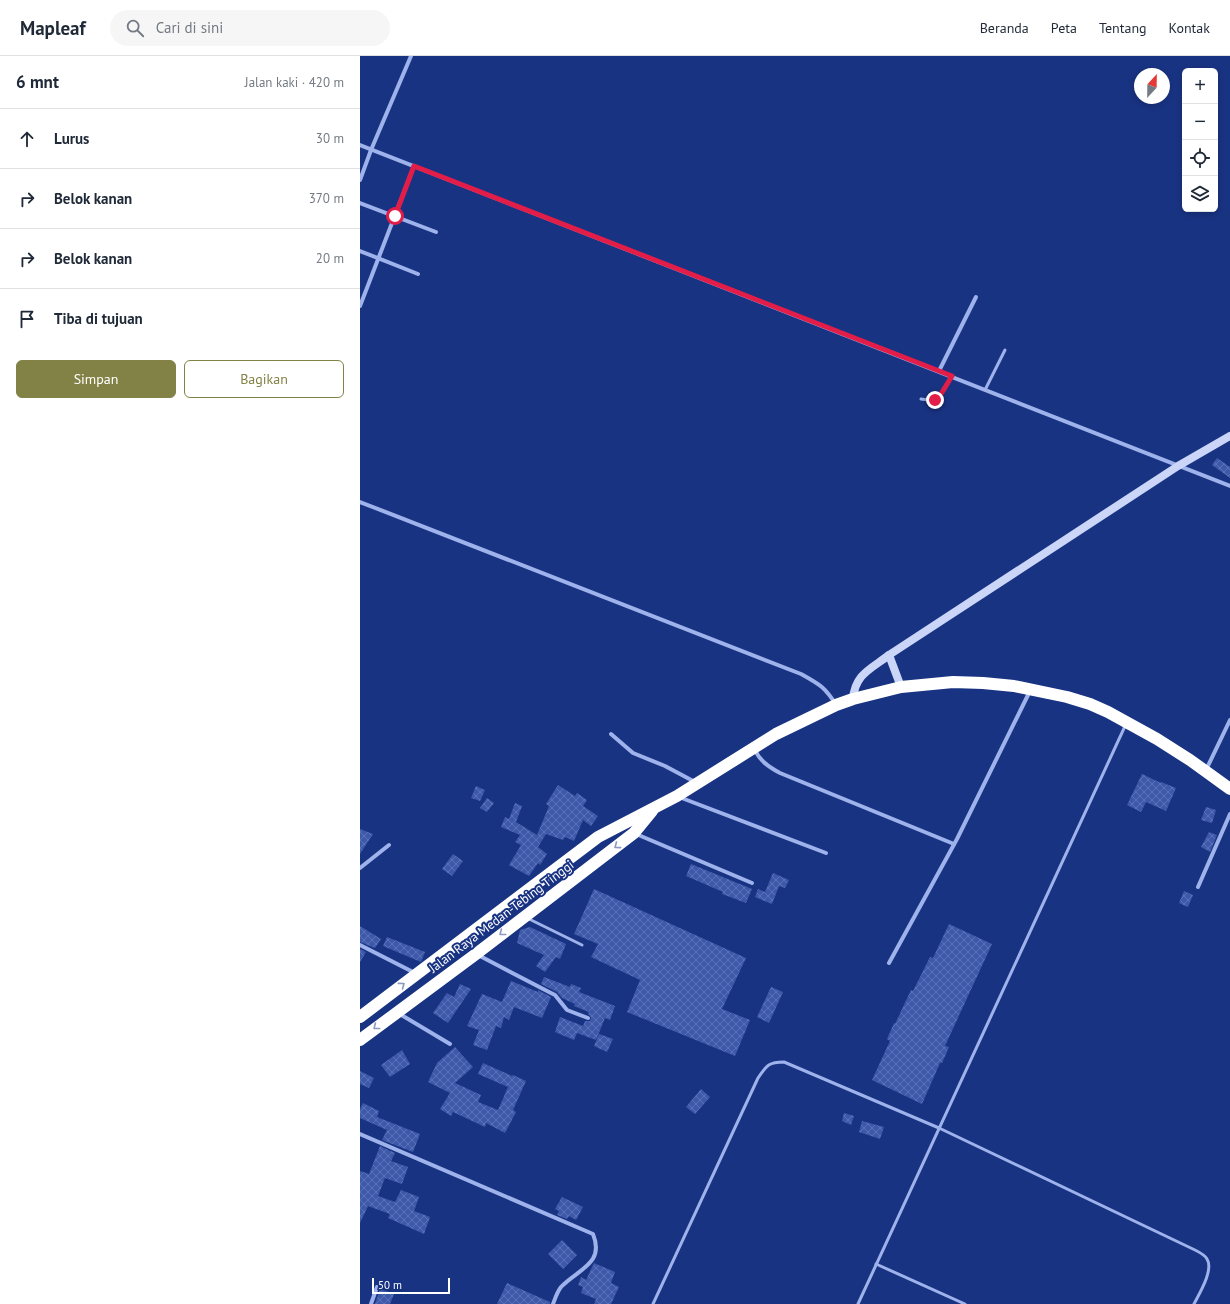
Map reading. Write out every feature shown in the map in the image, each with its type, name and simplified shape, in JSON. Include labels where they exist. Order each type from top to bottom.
[{"type":"highway","name":"Jalan Raya Medan-Tebing Tinggi","points":[[360,1017],[598,837],[677,796],[776,734],[836,705],[853,699],[901,687],[953,682],[983,683],[1031,689],[1067,697],[1090,704],[1127,722],[1206,771],[1230,790]]},
{"type":"highway","name":"Jalan Raya Medan-Tebing Tinggi","points":[[360,1040],[476,954],[634,833],[654,809]]},
{"type":"street","points":[[360,180],[371,150],[411,56]]},
{"type":"street","points":[[360,145],[1230,486]]},
{"type":"street","points":[[360,306],[414,166]]},
{"type":"street","points":[[360,202],[436,232]]},
{"type":"street","points":[[360,251],[418,274]]},
{"type":"street","points":[[939,371],[976,297]]},
{"type":"street","points":[[853,699],[855,687],[861,676],[889,655],[1178,466],[1230,436]]},
{"type":"street","points":[[360,502],[801,674],[816,682],[827,691],[836,705]]},
{"type":"street","points":[[889,655],[901,687]]},
{"type":"street","points":[[889,963],[954,844],[1031,689]]},
{"type":"street","points":[[1206,771],[1230,720]]},
{"type":"street","points":[[611,734],[633,753],[665,766],[698,783]]},
{"type":"street","points":[[753,748],[757,756],[763,762],[770,768],[780,773],[954,844]]},
{"type":"street","points":[[677,796],[826,853]]},
{"type":"street","points":[[1198,887],[1230,814]]},
{"type":"street","points":[[634,833],[752,883]]},
{"type":"street","points":[[360,868],[389,845]]},
{"type":"street","points":[[360,944],[417,974]]},
{"type":"street","points":[[476,954],[549,992],[566,1010],[588,1018]]},
{"type":"street","points":[[396,1012],[450,1044]]},
{"type":"street","points":[[360,1134],[593,1234],[595,1240],[595,1256],[589,1264],[561,1288],[553,1304]]},
{"type":"street","points":[[371,1304],[377,1287]]},
{"type":"lane","points":[[985,390],[1005,350]]},
{"type":"lane","points":[[921,399],[930,401],[935,400],[941,394],[952,376]]},
{"type":"lane","points":[[858,1304],[1127,722]]},
{"type":"lane","points":[[524,916],[582,945]]},
{"type":"lane","points":[[653,1304],[755,1085],[766,1066],[774,1062],[784,1062],[939,1128],[1202,1254],[1208,1260],[1208,1274],[1194,1304]]},
{"type":"lane","points":[[876,1264],[965,1304]]},
{"type":"building","points":[[1217,458],[1230,467],[1230,478],[1212,465]]},
{"type":"building","points":[[1142,774],[1176,788],[1166,811],[1146,802],[1141,812],[1127,805]]},
{"type":"building","points":[[558,785],[575,796],[577,793],[587,800],[583,806],[598,816],[591,826],[583,820],[574,841],[565,837],[563,840],[546,834],[538,847],[547,854],[540,865],[538,863],[529,876],[509,865],[521,845],[515,842],[520,835],[501,827],[505,817],[509,819],[515,803],[522,806],[516,822],[537,835],[549,806],[546,804]]},
{"type":"building","points":[[476,786],[485,790],[480,801],[471,798]]},
{"type":"building","points":[[487,798],[494,803],[487,812],[480,808]]},
{"type":"building","points":[[1206,807],[1216,810],[1212,823],[1201,820]]},
{"type":"building","points":[[360,829],[373,834],[360,854]]},
{"type":"building","points":[[1209,832],[1217,835],[1210,852],[1201,847]]},
{"type":"building","points":[[453,854],[463,861],[452,876],[442,869]]},
{"type":"building","points":[[691,864],[752,889],[746,903],[722,894],[723,892],[686,876]]},
{"type":"building","points":[[773,873],[789,880],[785,888],[779,886],[772,904],[755,897],[758,889],[765,892]]},
{"type":"building","points":[[594,889],[746,958],[722,1009],[750,1020],[735,1056],[627,1012],[640,980],[591,957],[598,944],[574,934]]},
{"type":"building","points":[[1184,891],[1193,895],[1188,907],[1179,903]]},
{"type":"building","points":[[949,924],[992,944],[945,1046],[949,1047],[942,1063],[940,1063],[922,1104],[872,1080],[890,1041],[887,1039],[894,1023],[895,1024],[911,990],[913,991],[930,957],[933,958]]},
{"type":"building","points":[[360,926],[381,939],[375,948],[360,942]]},
{"type":"building","points":[[530,927],[566,944],[560,959],[556,957],[545,972],[536,966],[544,955],[517,943],[520,930]]},
{"type":"building","points":[[387,937],[425,952],[421,962],[383,946]]},
{"type":"building","points":[[360,949],[366,952],[360,962]]},
{"type":"building","points":[[544,977],[570,987],[571,984],[581,988],[579,992],[615,1006],[610,1020],[605,1018],[596,1040],[577,1033],[574,1040],[555,1032],[560,1017],[583,1026],[585,1021],[590,1021],[591,1017],[588,1014],[589,1012],[574,1006],[575,1004],[562,998],[557,992],[541,984]]},
{"type":"building","points":[[511,981],[538,992],[538,990],[551,997],[542,1018],[514,1007],[509,1020],[504,1017],[501,1028],[496,1026],[487,1050],[473,1045],[479,1030],[467,1026],[482,994],[502,1002]]},
{"type":"building","points":[[460,984],[471,989],[448,1023],[433,1013],[447,993],[454,997]]},
{"type":"building","points":[[771,987],[783,992],[769,1023],[757,1017]]},
{"type":"building","points":[[599,1034],[613,1039],[607,1052],[594,1046]]},
{"type":"building","points":[[455,1047],[473,1067],[455,1083],[481,1095],[478,1102],[498,1110],[508,1087],[478,1074],[483,1063],[526,1081],[513,1110],[516,1112],[505,1133],[486,1123],[485,1127],[453,1112],[451,1116],[440,1109],[450,1093],[428,1082],[437,1063]]},
{"type":"building","points":[[402,1050],[410,1064],[390,1077],[381,1065]]},
{"type":"building","points":[[360,1071],[374,1078],[369,1088],[360,1084]]},
{"type":"building","points":[[701,1089],[710,1097],[695,1114],[686,1107]]},
{"type":"building","points":[[363,1103],[379,1111],[377,1117],[420,1134],[413,1152],[382,1140],[387,1130],[360,1118],[360,1109]]},
{"type":"building","points":[[844,1113],[854,1116],[851,1125],[842,1121]]},
{"type":"building","points":[[862,1121],[884,1127],[880,1139],[859,1132]]},
{"type":"building","points":[[380,1146],[395,1153],[391,1161],[408,1167],[402,1184],[385,1178],[378,1196],[395,1202],[401,1190],[419,1197],[414,1211],[430,1217],[424,1234],[388,1218],[390,1214],[368,1206],[360,1223],[360,1171],[369,1174]]},
{"type":"building","points":[[562,1197],[583,1207],[576,1220],[569,1216],[567,1219],[557,1215],[559,1211],[555,1209]]},
{"type":"building","points":[[562,1240],[577,1255],[563,1269],[548,1254]]},
{"type":"building","points":[[594,1263],[615,1272],[611,1283],[619,1287],[611,1304],[594,1304],[596,1299],[581,1293],[583,1287],[578,1285],[581,1277],[586,1280]]},
{"type":"building","points":[[507,1283],[550,1302],[550,1304],[497,1304]]},
{"type":"building","points":[[380,1289],[394,1294],[390,1304],[375,1304]]},
{"type":"route","points":[[395,216],[414,166],[952,376],[941,394],[935,400]]}]
